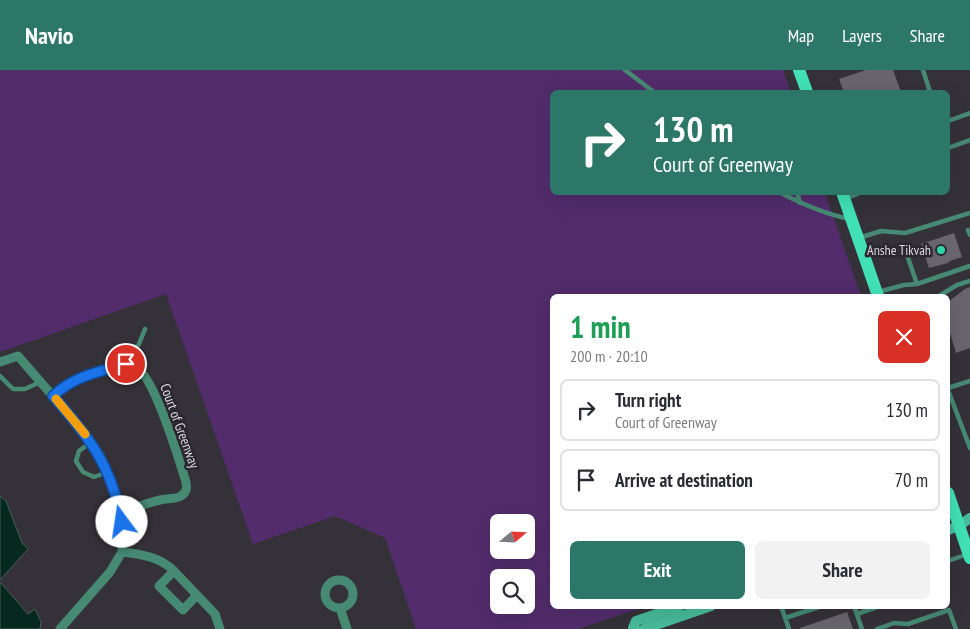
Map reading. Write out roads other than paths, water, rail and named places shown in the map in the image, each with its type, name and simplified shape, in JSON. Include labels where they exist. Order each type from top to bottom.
[{"type":"main road","points":[[799,70],[806,90]]},
{"type":"main road","points":[[843,196],[878,294]]},
{"type":"main road","points":[[969,556],[953,528],[951,514],[970,518]]},
{"type":"main road","points":[[953,528],[970,518]]},
{"type":"main road","points":[[633,628],[636,621],[671,609]]},
{"type":"main road","points":[[644,629],[703,609]]},
{"type":"street","points":[[0,362],[18,356],[91,442],[108,472],[120,513],[124,532],[122,552],[110,572],[64,628]]},
{"type":"street","points":[[53,396],[64,385],[75,380],[126,364]]},
{"type":"street","name":"Court of Greenway","points":[[120,513],[139,508],[154,501],[177,498],[187,490],[186,482],[158,400],[146,376],[135,365],[126,364]]},
{"type":"street","points":[[122,552],[142,554],[157,559],[174,571],[215,614],[220,629]]},
{"type":"street","points":[[174,571],[159,586],[183,610],[198,595]]},
{"type":"street","points":[[340,608],[347,629]]},
{"type":"lane","points":[[625,70],[651,90]]},
{"type":"lane","points":[[923,70],[929,90]]},
{"type":"lane","points":[[950,120],[970,113]]},
{"type":"lane","points":[[950,147],[970,140]]},
{"type":"lane","points":[[784,195],[800,204],[834,216],[851,219]]},
{"type":"lane","points":[[798,195],[800,204]]},
{"type":"lane","points":[[858,238],[881,232],[905,233],[970,213]]},
{"type":"lane","points":[[906,252],[917,284]]},
{"type":"lane","points":[[878,294],[904,285],[917,284],[970,266]]},
{"type":"lane","points":[[942,294],[956,285],[970,281]]},
{"type":"lane","points":[[126,364],[128,355],[139,344],[145,329]]},
{"type":"lane","points":[[0,376],[13,388],[26,389],[40,381]]},
{"type":"lane","points":[[950,388],[970,381]]},
{"type":"lane","points":[[950,394],[970,448]]},
{"type":"lane","points":[[91,442],[80,451],[76,461],[83,472],[94,477],[108,472]]},
{"type":"lane","points":[[950,561],[969,556]]},
{"type":"lane","points":[[782,609],[789,629]]},
{"type":"lane","points":[[785,618],[813,609]]},
{"type":"lane","points":[[855,609],[862,629]]},
{"type":"lane","points":[[857,614],[871,609]]},
{"type":"lane","points":[[877,629],[894,624],[909,626],[949,610],[956,629]]},
{"type":"place","name":"Anshe Tikvah","points":[[941,250]]}]
